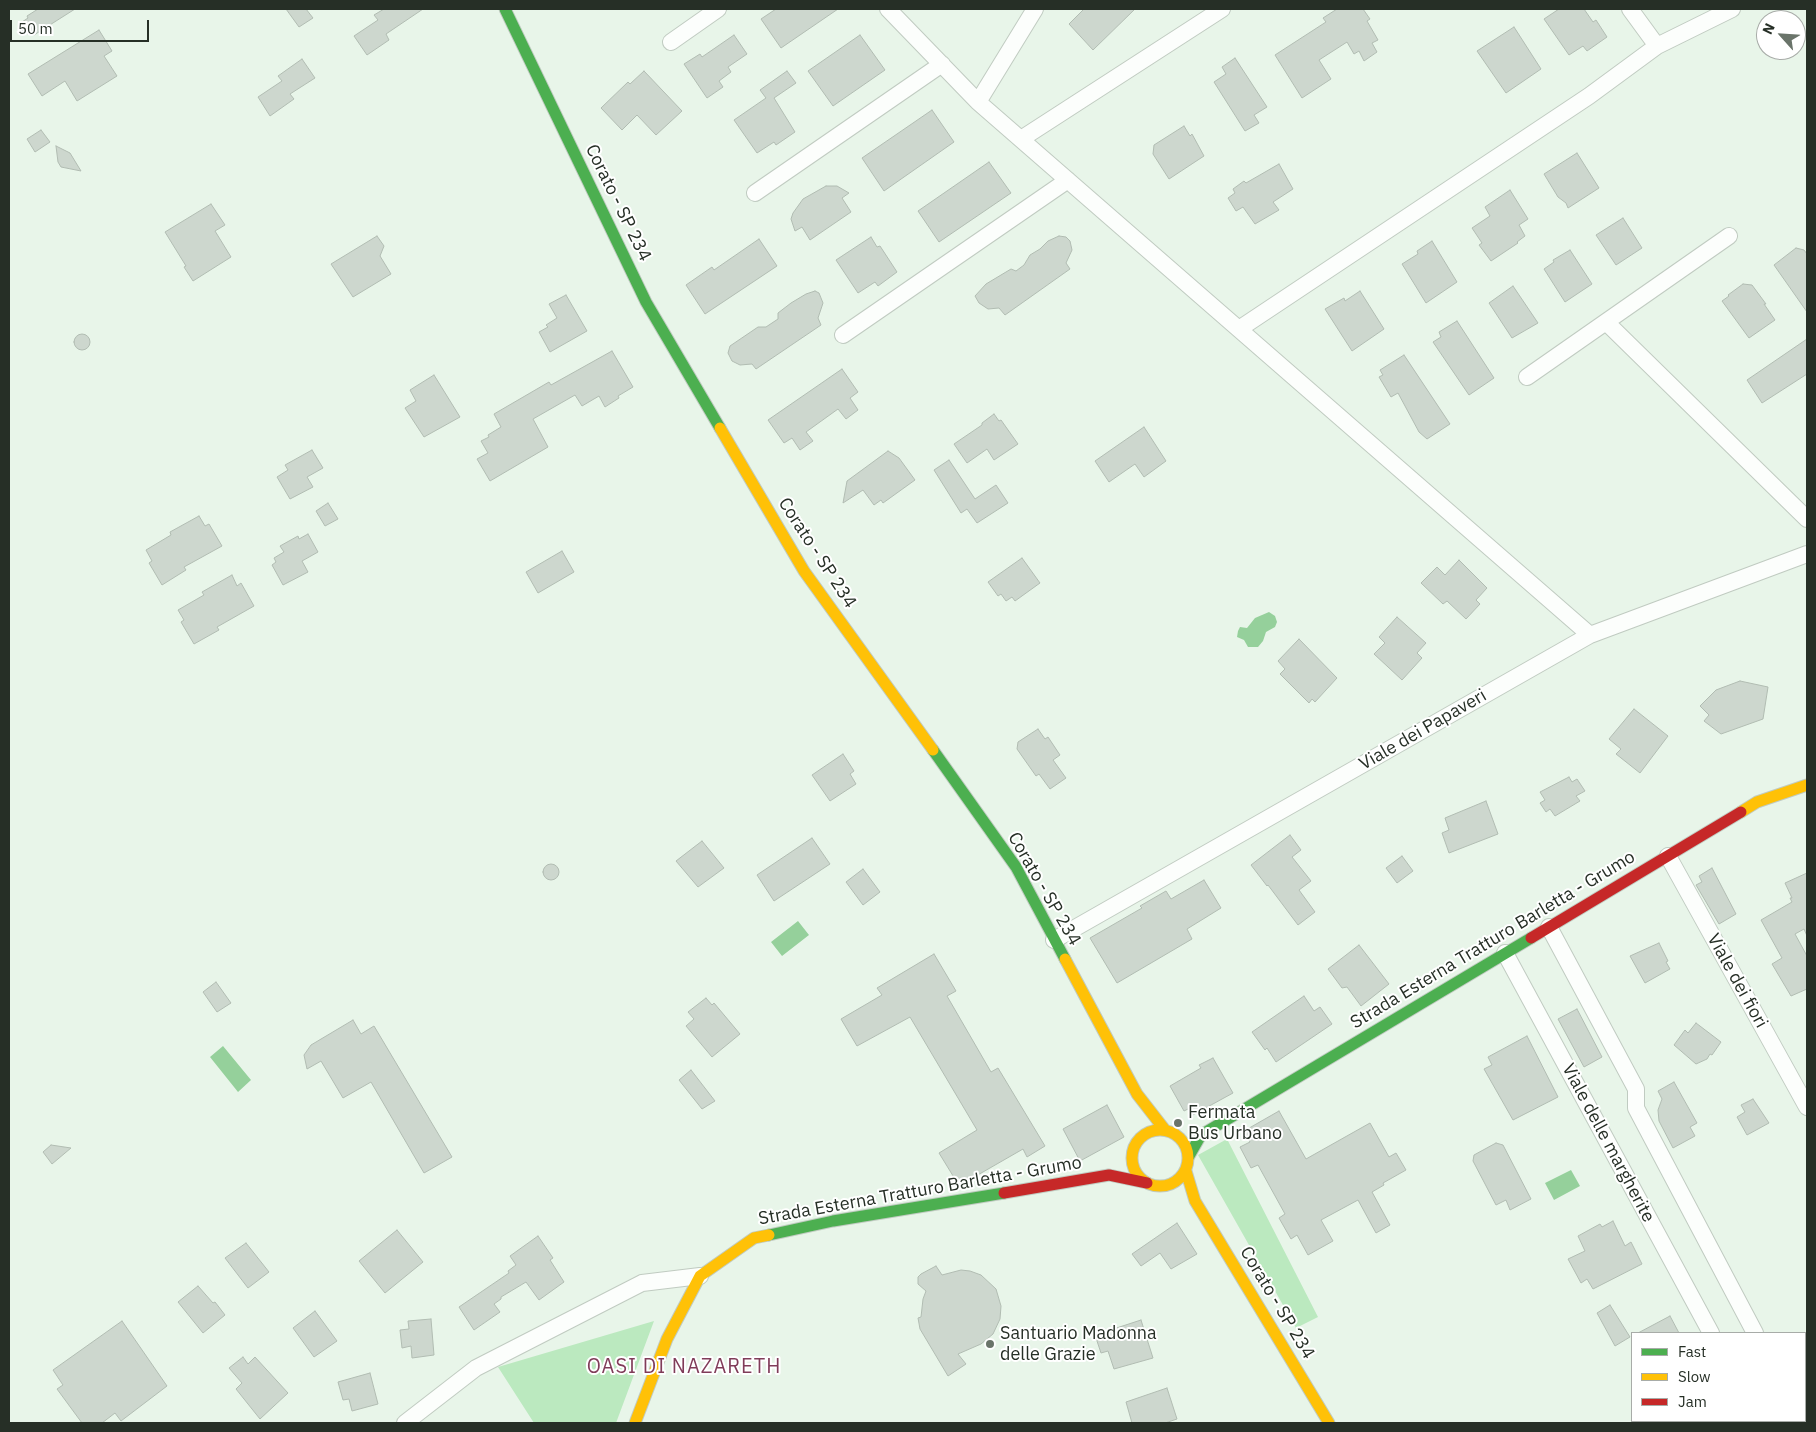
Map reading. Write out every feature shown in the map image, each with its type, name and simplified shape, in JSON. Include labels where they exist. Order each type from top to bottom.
[{"type":"main road","name":"Corato - SP 234","points":[[505,9],[646,302],[800,562],[1016,867],[1137,1094],[1164,1130],[1178,1136]]},
{"type":"main road","name":"Strada Esterna Tratturo Barletta - Grumo","points":[[1178,1136],[1201,1135],[1757,802],[1807,784]]},
{"type":"main road","name":"Corato - SP 234","points":[[1132,1152],[1138,1140],[1137,1094]]},
{"type":"main road","points":[[1138,1140],[1150,1132],[1164,1130]]},
{"type":"main road","name":"Strada Esterna Tratturo Barletta - Grumo","points":[[1189,1156],[1201,1135]]},
{"type":"main road","points":[[1178,1136],[1187,1148],[1189,1156]]},
{"type":"main road","name":"Strada Esterna Tratturo Barletta - Grumo","points":[[1109,1175],[1132,1152]]},
{"type":"main road","points":[[1132,1152],[1134,1170],[1146,1183],[1155,1186],[1173,1184],[1186,1171]]},
{"type":"main road","name":"Corato - SP 234","points":[[1189,1156],[1186,1171],[1195,1201],[1329,1423]]},
{"type":"main road","name":"Strada Esterna Tratturo Barletta - Grumo","points":[[635,1423],[667,1338],[700,1276],[754,1238],[833,1221],[1109,1175],[1146,1183]]},
{"type":"main road","points":[[1164,1186],[1195,1201]]},
{"type":"street","points":[[671,42],[718,9]]},
{"type":"street","points":[[888,9],[978,102],[1590,635]]},
{"type":"street","points":[[978,102],[1035,9]]},
{"type":"street","points":[[1021,139],[1222,9]]},
{"type":"street","points":[[1630,9],[1657,46]]},
{"type":"street","points":[[1239,329],[1589,96],[1657,46],[1732,9]]},
{"type":"street","points":[[755,193],[942,64]]},
{"type":"street","points":[[843,334],[1068,180]]},
{"type":"street","points":[[1527,377],[1729,236]]},
{"type":"street","points":[[1606,322],[1807,519]]},
{"type":"street","name":"Viale dei Papaveri","points":[[1054,940],[1590,635],[1807,554]]},
{"type":"street","name":"Viale dei fiori","points":[[1668,856],[1807,1106]]},
{"type":"street","points":[[1549,926],[1636,1088],[1636,1108],[1754,1332]]},
{"type":"street","name":"Viale delle margherite","points":[[1506,953],[1710,1332]]},
{"type":"street","points":[[405,1423],[476,1368],[642,1283],[700,1276]]},
{"type":"shaded area","points":[[1269,612],[1275,616],[1277,622],[1275,627],[1266,632],[1263,641],[1258,647],[1248,647],[1244,640],[1237,637],[1240,627],[1247,628],[1255,618]]},
{"type":"shaded area","points":[[798,921],[809,935],[782,956],[771,942]]},
{"type":"shaded area","points":[[223,1046],[251,1080],[238,1092],[210,1057]]},
{"type":"shaded area","points":[[1227,1139],[1318,1317],[1296,1328],[1198,1155]]},
{"type":"shaded area","points":[[1571,1170],[1580,1186],[1554,1200],[1545,1183]]},
{"type":"shaded area","points":[[654,1321],[616,1423],[534,1423],[498,1367]]},
{"type":"building","points":[[38,9],[75,9],[34,35],[28,34],[23,31],[19,24]]},
{"type":"building","points":[[286,9],[306,9],[313,18],[299,27]]},
{"type":"building","points":[[384,9],[423,9],[386,34],[389,40],[367,55],[354,36],[378,20],[374,15]]},
{"type":"building","points":[[776,9],[838,9],[781,48],[761,19]]},
{"type":"building","points":[[1084,9],[1135,9],[1093,50],[1069,24]]},
{"type":"building","points":[[1337,9],[1363,9],[1370,19],[1367,21],[1378,40],[1372,43],[1377,52],[1364,61],[1359,51],[1354,54],[1347,42],[1319,60],[1331,79],[1302,98],[1275,55],[1326,22],[1323,18]]},
{"type":"building","points":[[1559,9],[1584,9],[1593,22],[1596,20],[1607,37],[1587,51],[1583,46],[1569,55],[1544,19]]},
{"type":"building","points":[[1514,27],[1541,69],[1506,93],[1477,51]]},
{"type":"building","points":[[99,30],[112,51],[104,56],[117,76],[77,101],[65,81],[42,96],[28,74]]},
{"type":"building","points":[[734,35],[747,54],[728,67],[731,72],[719,81],[723,87],[707,98],[684,64],[700,54],[702,57]]},
{"type":"building","points":[[860,35],[885,70],[833,106],[808,71]]},
{"type":"building","points":[[1235,58],[1267,107],[1254,115],[1259,123],[1245,131],[1214,82],[1226,74],[1222,67]]},
{"type":"building","points":[[302,59],[315,78],[290,94],[294,99],[270,116],[258,97],[282,81],[278,76]]},
{"type":"building","points":[[644,71],[682,111],[656,135],[637,115],[622,130],[601,108],[628,82],[630,84]]},
{"type":"building","points":[[787,71],[796,83],[774,98],[795,132],[776,145],[774,142],[757,153],[734,120],[766,98],[760,90]]},
{"type":"building","points":[[932,110],[954,142],[884,191],[862,158]]},
{"type":"building","points":[[1184,126],[1190,136],[1192,134],[1204,156],[1169,179],[1153,154],[1154,145]]},
{"type":"building","points":[[41,130],[50,142],[35,152],[27,139]]},
{"type":"building","points":[[56,146],[70,153],[81,171],[61,167],[58,162]]},
{"type":"building","points":[[1577,153],[1599,188],[1568,208],[1566,203],[1558,197],[1544,174]]},
{"type":"building","points":[[989,162],[1011,193],[939,242],[918,211]]},
{"type":"building","points":[[1279,164],[1293,189],[1273,202],[1279,210],[1255,224],[1243,207],[1236,211],[1228,198],[1235,193],[1233,189],[1244,181],[1246,183]]},
{"type":"building","points":[[826,186],[837,186],[849,193],[842,198],[851,212],[810,240],[802,227],[795,231],[791,219],[803,199]]},
{"type":"building","points":[[1510,190],[1528,219],[1519,225],[1525,236],[1491,261],[1479,245],[1482,243],[1472,228],[1490,216],[1485,207]]},
{"type":"building","points":[[211,204],[225,225],[215,231],[231,257],[193,281],[165,232]]},
{"type":"building","points":[[1623,218],[1642,248],[1616,265],[1596,235]]},
{"type":"building","points":[[377,236],[384,246],[380,256],[391,274],[353,297],[331,264]]},
{"type":"building","points":[[1059,236],[1066,237],[1070,241],[1072,250],[1066,263],[1070,269],[1005,315],[999,308],[988,309],[979,303],[975,296],[986,284],[1011,269],[1016,271],[1024,265],[1030,255],[1048,241]]},
{"type":"building","points":[[871,237],[877,247],[880,246],[897,272],[878,286],[875,282],[858,293],[836,260]]},
{"type":"building","points":[[759,239],[777,266],[705,314],[686,285],[712,267],[714,270]]},
{"type":"building","points":[[1432,241],[1457,282],[1426,303],[1402,264],[1418,254],[1417,251]]},
{"type":"building","points":[[1796,248],[1804,250],[1807,254],[1807,312],[1774,265]]},
{"type":"building","points":[[1570,250],[1592,284],[1565,302],[1544,269],[1554,262],[1553,260]]},
{"type":"building","points":[[1743,284],[1752,285],[1775,320],[1749,338],[1722,301]]},
{"type":"building","points":[[1513,286],[1538,323],[1512,338],[1489,303]]},
{"type":"building","points":[[815,291],[819,293],[823,303],[818,318],[821,325],[756,369],[752,364],[740,365],[732,361],[728,353],[730,346],[758,327],[766,327],[778,319],[778,313],[791,303]]},
{"type":"building","points":[[1360,291],[1384,329],[1352,351],[1325,309],[1344,298],[1345,301]]},
{"type":"building","points":[[566,295],[587,331],[550,352],[539,332],[548,327],[546,325],[557,318],[549,304]]},
{"type":"building","points":[[1457,321],[1494,378],[1469,395],[1433,342],[1441,337],[1439,332]]},
{"type":"building","points":[[82,334],[88,336],[90,342],[88,348],[82,350],[76,348],[74,342],[76,336]]},
{"type":"building","points":[[1807,339],[1807,374],[1762,403],[1747,380]]},
{"type":"building","points":[[612,351],[633,387],[605,407],[599,396],[582,406],[575,395],[533,419],[548,447],[490,481],[477,459],[488,453],[481,441],[501,427],[494,414],[549,382],[551,385]]},
{"type":"building","points":[[1404,355],[1450,424],[1427,439],[1419,432],[1398,393],[1391,397],[1379,377],[1383,375],[1380,370]]},
{"type":"building","points":[[842,369],[858,392],[850,398],[858,410],[846,419],[838,409],[806,432],[813,441],[800,450],[792,438],[784,443],[768,420]]},
{"type":"building","points":[[434,375],[460,417],[424,437],[405,408],[416,401],[410,390]]},
{"type":"building","points":[[994,414],[999,421],[1001,420],[1018,444],[994,460],[987,449],[967,463],[954,444],[982,425]]},
{"type":"building","points":[[1144,427],[1166,461],[1144,477],[1135,464],[1109,482],[1095,461]]},
{"type":"building","points":[[312,450],[323,468],[307,477],[313,487],[290,499],[277,477],[288,470],[285,465]]},
{"type":"building","points":[[888,451],[899,458],[915,480],[883,503],[881,500],[874,505],[863,490],[843,503],[847,481]]},
{"type":"building","points":[[949,460],[975,499],[996,485],[1008,503],[977,523],[967,509],[961,513],[934,470]]},
{"type":"building","points":[[328,503],[338,519],[325,526],[316,511]]},
{"type":"building","points":[[199,516],[205,526],[209,524],[222,546],[184,567],[186,570],[162,585],[149,563],[152,561],[146,550],[171,535],[170,532]]},
{"type":"building","points":[[308,534],[318,552],[302,561],[308,572],[283,585],[272,565],[276,562],[274,558],[284,552],[280,546],[298,536],[299,539]]},
{"type":"building","points":[[562,551],[574,572],[538,593],[526,572]]},
{"type":"building","points":[[1022,558],[1040,583],[1015,601],[1012,597],[1006,601],[1001,594],[998,596],[988,582]]},
{"type":"building","points":[[1459,560],[1487,588],[1476,600],[1480,604],[1466,619],[1447,601],[1443,604],[1421,583],[1437,567],[1445,575]]},
{"type":"building","points":[[232,575],[237,586],[241,583],[254,606],[217,627],[219,630],[194,644],[181,622],[184,620],[178,610],[204,595],[202,592]]},
{"type":"building","points":[[1397,617],[1426,643],[1417,653],[1422,658],[1402,680],[1374,654],[1385,643],[1379,637]]},
{"type":"building","points":[[1299,639],[1337,678],[1315,702],[1312,699],[1309,703],[1280,674],[1285,669],[1278,661]]},
{"type":"building","points":[[1740,681],[1768,687],[1763,719],[1721,734],[1704,721],[1709,715],[1700,706],[1716,690]]},
{"type":"building","points":[[1634,709],[1668,736],[1640,773],[1616,754],[1621,749],[1609,739]]},
{"type":"building","points":[[1038,729],[1045,739],[1048,737],[1060,755],[1053,760],[1066,778],[1050,789],[1039,774],[1036,776],[1017,749],[1018,742]]},
{"type":"building","points":[[843,754],[854,771],[850,774],[856,784],[830,801],[812,775]]},
{"type":"building","points":[[1569,777],[1572,782],[1577,779],[1585,791],[1576,796],[1580,801],[1555,816],[1550,809],[1546,812],[1540,803],[1545,800],[1540,792]]},
{"type":"building","points":[[1486,801],[1498,834],[1449,853],[1442,833],[1449,830],[1445,818]]},
{"type":"building","points":[[1290,835],[1301,850],[1292,857],[1311,881],[1299,890],[1315,912],[1298,925],[1251,865]]},
{"type":"building","points":[[812,838],[830,864],[774,901],[757,875]]},
{"type":"building","points":[[702,841],[724,868],[698,887],[676,861]]},
{"type":"building","points":[[1402,856],[1413,871],[1397,883],[1386,868]]},
{"type":"building","points":[[551,864],[559,872],[551,880],[543,872]]},
{"type":"building","points":[[1712,868],[1736,914],[1719,924],[1696,885],[1702,882],[1699,876]]},
{"type":"building","points":[[863,869],[880,892],[863,905],[846,882]]},
{"type":"building","points":[[1807,873],[1807,936],[1804,929],[1795,934],[1807,956],[1807,989],[1791,996],[1772,964],[1782,958],[1761,920],[1792,902],[1785,883]]},
{"type":"building","points":[[1204,880],[1221,908],[1187,929],[1192,939],[1117,983],[1090,938],[1142,908],[1140,906],[1166,891],[1171,899]]},
{"type":"building","points":[[1659,943],[1670,969],[1645,983],[1630,956]]},
{"type":"building","points":[[1359,945],[1389,984],[1361,1006],[1347,987],[1342,988],[1328,969]]},
{"type":"building","points":[[934,954],[956,991],[947,996],[991,1072],[998,1068],[1045,1146],[1027,1157],[1023,1149],[958,1184],[939,1153],[977,1130],[910,1017],[857,1046],[841,1019],[882,995],[877,988]]},
{"type":"building","points":[[216,982],[231,1003],[217,1012],[203,992]]},
{"type":"building","points":[[1304,996],[1314,1011],[1320,1007],[1332,1024],[1276,1062],[1267,1048],[1265,1050],[1252,1032]]},
{"type":"building","points":[[706,998],[712,1005],[714,1003],[740,1034],[712,1057],[686,1026],[694,1019],[688,1012]]},
{"type":"building","points":[[1577,1009],[1602,1057],[1584,1067],[1558,1019]]},
{"type":"building","points":[[353,1020],[361,1034],[374,1026],[452,1157],[424,1173],[371,1082],[343,1098],[321,1061],[307,1069],[304,1055],[311,1045]]},
{"type":"building","points":[[1696,1023],[1721,1042],[1712,1055],[1710,1054],[1707,1059],[1696,1064],[1674,1045],[1685,1030],[1688,1033]]},
{"type":"building","points":[[1527,1036],[1558,1097],[1513,1120],[1484,1069],[1492,1065],[1488,1057]]},
{"type":"building","points":[[1213,1058],[1233,1093],[1191,1116],[1188,1109],[1184,1111],[1170,1086],[1201,1068],[1199,1065]]},
{"type":"building","points":[[691,1070],[715,1101],[702,1109],[679,1080]]},
{"type":"building","points":[[1674,1082],[1697,1123],[1690,1127],[1695,1136],[1673,1148],[1659,1121],[1658,1110],[1662,1099],[1658,1091]]},
{"type":"building","points":[[1753,1099],[1769,1123],[1747,1135],[1737,1117],[1745,1112],[1741,1105]]},
{"type":"building","points":[[1107,1105],[1124,1137],[1080,1161],[1063,1129]]},
{"type":"building","points":[[1279,1111],[1306,1159],[1370,1123],[1389,1157],[1396,1153],[1406,1170],[1383,1183],[1384,1185],[1372,1192],[1390,1225],[1376,1233],[1358,1200],[1321,1220],[1333,1241],[1308,1255],[1297,1235],[1291,1239],[1279,1218],[1285,1214],[1258,1165],[1251,1168],[1240,1147],[1250,1142],[1244,1131]]},
{"type":"building","points":[[1496,1143],[1503,1145],[1531,1199],[1510,1210],[1506,1200],[1496,1205],[1473,1161],[1474,1155]]},
{"type":"building","points":[[51,1145],[71,1148],[52,1164],[43,1152]]},
{"type":"building","points":[[1613,1221],[1625,1246],[1631,1242],[1642,1264],[1593,1289],[1587,1279],[1581,1283],[1568,1259],[1585,1251],[1578,1236],[1600,1224],[1602,1227]]},
{"type":"building","points":[[1177,1223],[1197,1254],[1171,1269],[1160,1253],[1141,1266],[1132,1254]]},
{"type":"building","points":[[397,1230],[423,1262],[385,1293],[359,1261]]},
{"type":"building","points":[[538,1236],[553,1258],[550,1260],[564,1282],[539,1300],[526,1282],[501,1297],[494,1304],[500,1312],[474,1330],[459,1307],[509,1273],[508,1271],[516,1265],[510,1256]]},
{"type":"building","points":[[246,1243],[269,1272],[248,1288],[225,1258]]},
{"type":"building","points":[[936,1266],[942,1275],[961,1270],[981,1275],[996,1289],[1001,1306],[1000,1319],[993,1334],[981,1344],[958,1354],[966,1364],[948,1376],[920,1329],[918,1318],[921,1317],[926,1291],[918,1284],[918,1277]]},
{"type":"building","points":[[198,1286],[213,1303],[215,1302],[225,1315],[203,1333],[178,1302]]},
{"type":"building","points":[[1610,1305],[1630,1337],[1615,1346],[1597,1313]]},
{"type":"building","points":[[315,1311],[337,1341],[314,1357],[293,1328]]},
{"type":"building","points":[[1670,1316],[1678,1332],[1640,1332]]},
{"type":"building","points":[[431,1319],[434,1355],[412,1358],[411,1346],[402,1348],[400,1330],[409,1329],[408,1321]]},
{"type":"building","points":[[1141,1320],[1153,1358],[1114,1369],[1108,1351],[1101,1353],[1095,1335]]},
{"type":"building","points":[[122,1321],[167,1386],[121,1421],[115,1413],[102,1423],[82,1423],[57,1389],[63,1385],[53,1370]]},
{"type":"building","points":[[243,1357],[248,1364],[255,1357],[288,1393],[260,1419],[236,1389],[242,1383],[229,1368]]},
{"type":"building","points":[[370,1373],[378,1404],[352,1411],[349,1399],[343,1400],[338,1382]]},
{"type":"building","points":[[1167,1388],[1177,1419],[1165,1423],[1132,1423],[1126,1402]]},
{"type":"traffic: fast","points":[[505,9],[646,302],[720,428]]},
{"type":"traffic: fast","points":[[933,750],[1016,867],[1065,959]]},
{"type":"traffic: fast","points":[[1189,1156],[1201,1135],[1531,938]]},
{"type":"traffic: fast","points":[[769,1235],[833,1221],[1004,1193]]},
{"type":"traffic: slow","points":[[720,428],[804,571],[933,750]]},
{"type":"traffic: slow","points":[[1741,812],[1757,802],[1807,785]]},
{"type":"traffic: slow","points":[[1065,959],[1137,1094],[1165,1130]]},
{"type":"traffic: slow","points":[[1154,1130],[1166,1130],[1180,1138],[1188,1152],[1188,1158],[1186,1169],[1180,1178],[1166,1186],[1154,1186],[1144,1181],[1137,1174],[1132,1164],[1132,1152],[1137,1142],[1144,1135],[1154,1130]]},
{"type":"traffic: slow","points":[[1186,1171],[1195,1201],[1329,1423]]},
{"type":"traffic: slow","points":[[635,1423],[667,1339],[700,1276],[754,1238],[769,1235]]},
{"type":"traffic: jam","points":[[1531,938],[1741,812]]},
{"type":"traffic: jam","points":[[1004,1193],[1109,1175],[1147,1183]]},
{"type":"place","name":"Fermata Bus Urbano","points":[[1178,1123]]},
{"type":"place","name":"Santuario Madonna delle Grazie","points":[[990,1344]]},
{"type":"district","name":"OASI DI NAZARETH","points":[[684,1367]]}]
